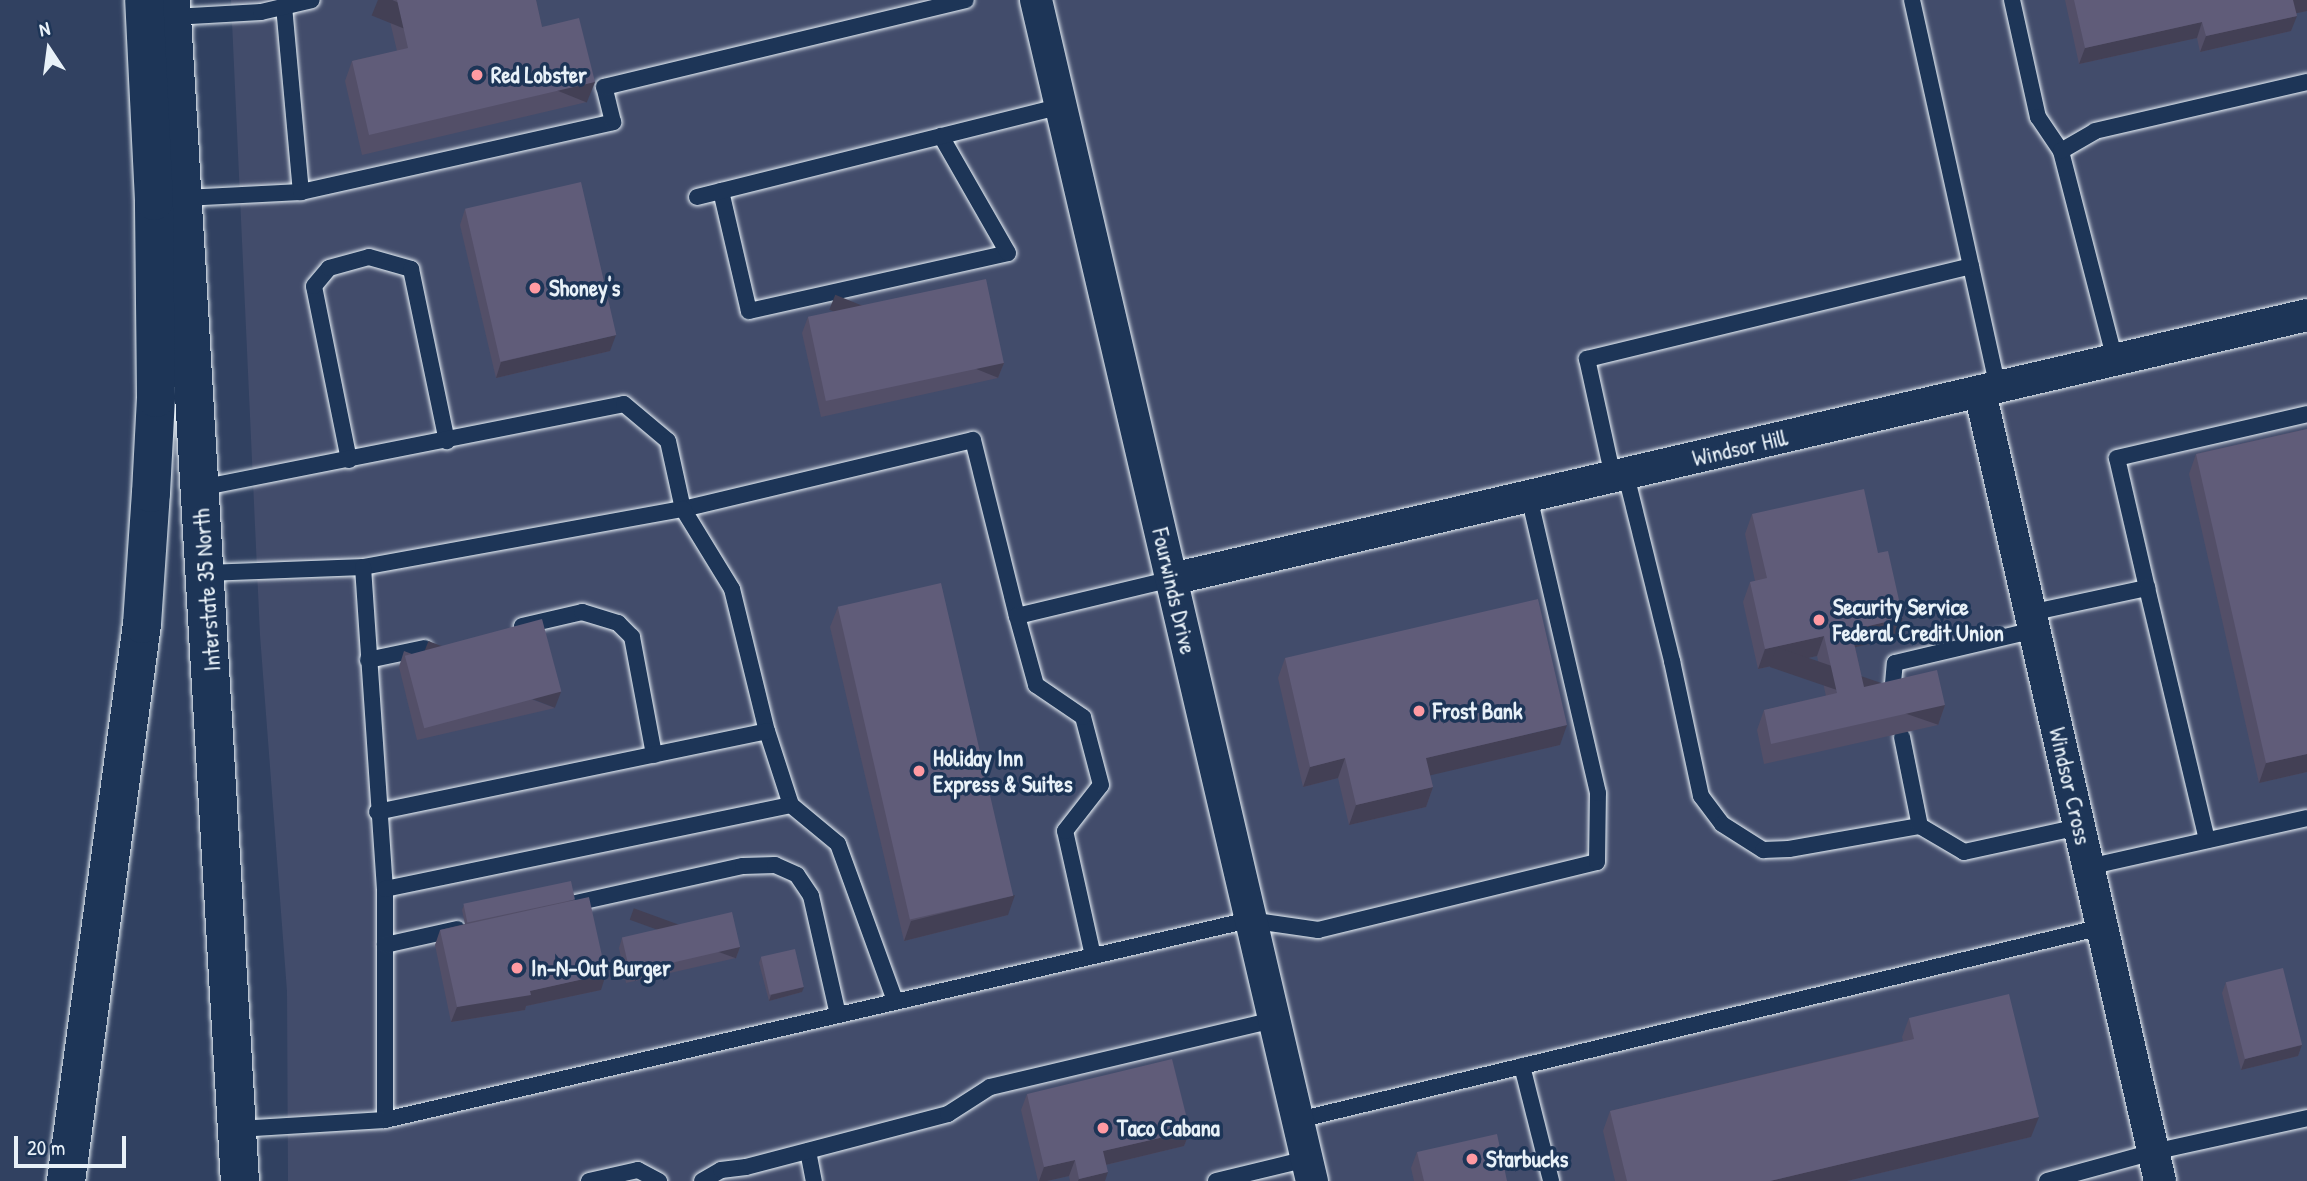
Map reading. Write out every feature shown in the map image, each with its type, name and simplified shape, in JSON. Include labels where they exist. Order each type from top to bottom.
[{"type":"main road","name":"Interstate 35 North","points":[[162,6],[184,198],[240,1181]]},
{"type":"main road","points":[[66,1181],[142,624],[156,398],[154,201],[162,6]]},
{"type":"street","name":"Fourwinds Drive","points":[[1036,0],[1249,920],[1310,1170]]},
{"type":"street","name":"Windsor Hill","points":[[1171,579],[2307,315]]},
{"type":"street","name":"Windsor Cross","points":[[1989,390],[2033,622],[2157,1167]]},
{"type":"lane","points":[[162,6],[261,12],[312,0]]},
{"type":"lane","points":[[184,198],[301,192],[613,121],[604,87],[925,5],[966,0]]},
{"type":"lane","points":[[1912,0],[1971,266],[1989,390]]},
{"type":"lane","points":[[2012,0],[2038,117],[2061,151],[2115,360]]},
{"type":"lane","points":[[284,6],[301,192]]},
{"type":"lane","points":[[2061,151],[2095,131],[2307,82]]},
{"type":"lane","points":[[696,197],[1061,106]]},
{"type":"lane","points":[[721,191],[749,311],[1008,253],[941,136]]},
{"type":"lane","points":[[349,460],[314,286],[328,268],[369,257],[411,269],[447,441]]},
{"type":"lane","points":[[1971,266],[1587,359],[1672,661],[1701,796],[1722,824],[1763,850],[1789,849],[1920,826],[1964,852],[2079,827]]},
{"type":"lane","points":[[200,488],[624,404],[668,441],[682,509],[732,589],[767,731],[791,805],[838,844],[895,1001]]},
{"type":"lane","points":[[2207,840],[2117,458],[2307,414]]},
{"type":"lane","points":[[207,573],[363,567],[682,509],[973,440],[1036,685],[1083,716],[1101,785],[1065,831],[1093,956]]},
{"type":"lane","points":[[238,1129],[385,1120],[1249,920],[1318,930],[1597,862],[1598,793],[1529,497]]},
{"type":"lane","points":[[363,567],[384,889],[385,1120]]},
{"type":"lane","points":[[1017,615],[1171,579]]},
{"type":"lane","points":[[1892,695],[1895,663],[2147,588]]},
{"type":"lane","points":[[502,630],[582,612],[618,623],[632,637],[654,755]]},
{"type":"lane","points":[[368,660],[435,645]]},
{"type":"lane","points":[[377,813],[767,731]]},
{"type":"lane","points":[[1902,737],[1920,826]]},
{"type":"lane","points":[[384,889],[791,805]]},
{"type":"lane","points":[[2088,867],[2307,818]]},
{"type":"lane","points":[[557,907],[743,866],[775,865],[797,874],[811,896],[838,1015]]},
{"type":"lane","points":[[385,945],[478,924]]},
{"type":"lane","points":[[1297,1120],[2102,927]]},
{"type":"lane","points":[[702,1181],[721,1170],[746,1167],[948,1114],[990,1087],[1273,1020]]},
{"type":"lane","points":[[1522,1066],[1551,1181]]},
{"type":"lane","points":[[2047,1181],[2157,1167],[2307,1118]]},
{"type":"lane","points":[[808,1151],[814,1181]]},
{"type":"lane","points":[[589,1181],[638,1170],[659,1181]]},
{"type":"lane","points":[[1216,1181],[1310,1170]]},
{"type":"shaded area","points":[[231,0],[2307,0],[2307,1181],[288,1181],[287,991],[260,635]]},
{"type":"building","name":"Red Lobster","points":[[397,0],[536,0],[542,27],[579,18],[595,82],[369,135],[352,61],[408,48]]},
{"type":"building","points":[[2074,0],[2293,0],[2297,16],[2206,36],[2202,22],[2085,48]]},
{"type":"building","name":"Shoney's","points":[[581,182],[616,335],[500,362],[465,209]]},
{"type":"building","points":[[986,279],[1004,363],[826,401],[808,317]]},
{"type":"building","points":[[2307,429],[2307,754],[2266,763],[2196,454]]},
{"type":"building","name":"Security Service Federal Credit Union","points":[[1864,489],[1878,553],[1888,551],[1903,618],[1851,630],[1864,687],[1937,670],[1945,705],[1771,744],[1764,710],[1837,693],[1824,636],[1765,649],[1750,582],[1767,578],[1752,514]]},
{"type":"building","name":"Holiday Inn Express & Suites","points":[[941,583],[1013,896],[910,920],[838,607]]},
{"type":"building","name":"Frost Bank","points":[[1538,599],[1567,725],[1426,758],[1433,787],[1356,805],[1345,758],[1310,767],[1285,658]]},
{"type":"building","points":[[542,619],[561,691],[424,728],[405,656]]},
{"type":"building","points":[[571,881],[575,900],[467,922],[463,904]]},
{"type":"building","name":"In-N-Out Burger","points":[[589,897],[606,974],[530,991],[531,995],[457,1007],[440,930]]},
{"type":"building","points":[[732,912],[740,947],[630,972],[622,937]]},
{"type":"building","points":[[795,949],[804,987],[770,995],[761,957]]},
{"type":"building","points":[[2283,968],[2302,1045],[2245,1059],[2226,982]]},
{"type":"building","points":[[2009,994],[2039,1117],[1770,1181],[1627,1181],[1610,1111],[1914,1039],[1909,1018]]},
{"type":"building","name":"Taco Cabana","points":[[1172,1059],[1190,1131],[1103,1151],[1108,1172],[1079,1179],[1075,1160],[1044,1167],[1027,1094]]},
{"type":"building","points":[[1497,1134],[1507,1181],[1424,1181],[1417,1152]]},
{"type":"place","name":"Red Lobster","points":[[477,75]]},
{"type":"place","name":"Shoney's","points":[[535,288]]},
{"type":"place","name":"Security Service Federal Credit Union","points":[[1819,620]]},
{"type":"place","name":"Frost Bank","points":[[1419,711]]},
{"type":"place","name":"Holiday Inn Express & Suites","points":[[919,771]]},
{"type":"place","name":"In-N-Out Burger","points":[[517,968]]},
{"type":"place","name":"Taco Cabana","points":[[1103,1128]]},
{"type":"place","name":"Starbucks","points":[[1472,1159]]}]
